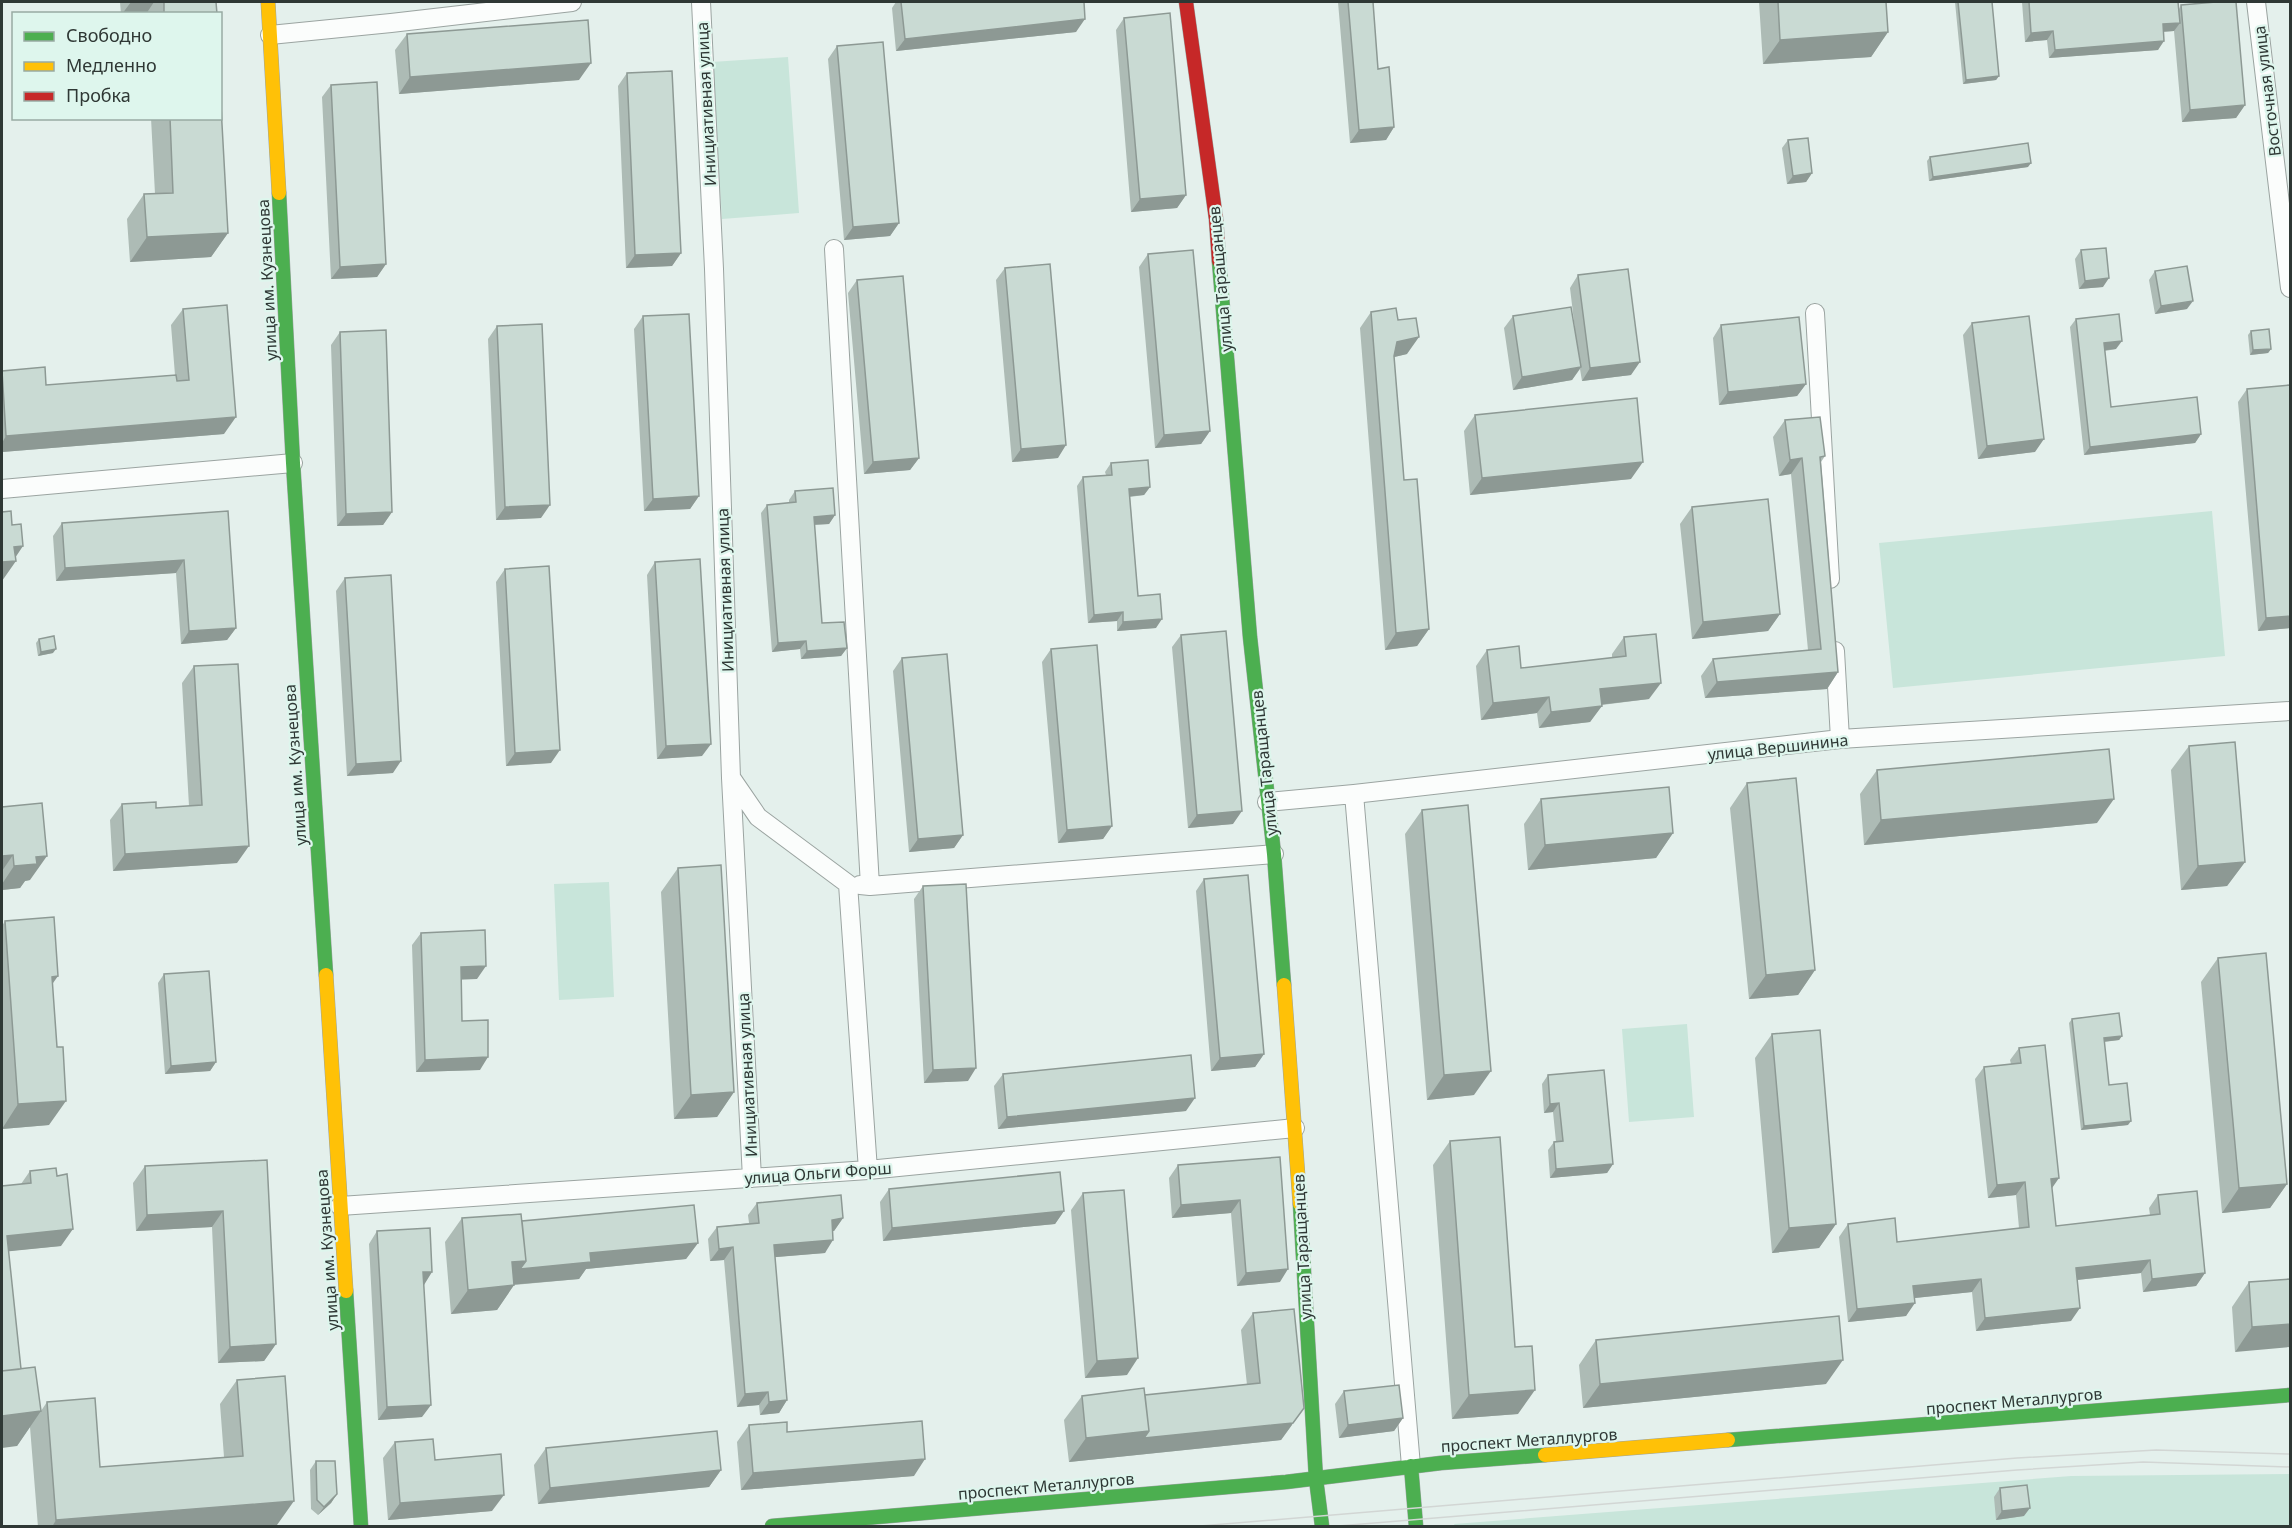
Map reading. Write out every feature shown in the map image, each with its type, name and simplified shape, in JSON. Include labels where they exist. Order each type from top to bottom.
[{"type":"street","name":"улица им. Кузнецова","points":[[268,2],[293,463],[361,1527]]},
{"type":"street","points":[[270,35],[572,2]]},
{"type":"street","name":"Инициативная улица","points":[[701,2],[716,303],[731,778],[752,1178]]},
{"type":"street","name":"улица Таращанцев","points":[[1186,2],[1216,219],[1250,637],[1274,854],[1295,1128],[1316,1479],[1322,1527]]},
{"type":"street","name":"Восточная улица","points":[[2256,2],[2290,288]]},
{"type":"street","points":[[834,249],[870,886]]},
{"type":"street","points":[[1815,314],[1831,596]]},
{"type":"street","points":[[2,489],[293,463]]},
{"type":"street","points":[[1834,632],[1840,739]]},
{"type":"street","name":"улица Вершинина","points":[[1267,802],[1840,739],[2290,711]]},
{"type":"street","points":[[731,778],[758,817],[848,884],[870,886],[1274,854]]},
{"type":"street","points":[[1354,794],[1416,1527]]},
{"type":"street","points":[[848,884],[868,1170]]},
{"type":"street","name":"улица Ольги Форш","points":[[340,1206],[868,1170],[1295,1128]]},
{"type":"street","name":"проспект Металлургов","points":[[772,1527],[1316,1479],[1411,1466],[2290,1395]]},
{"type":"green space","points":[[788,57],[799,213],[722,219],[712,62]]},
{"type":"green space","points":[[2212,511],[2225,656],[1893,688],[1879,543]]},
{"type":"green space","points":[[609,882],[614,997],[559,1000],[554,884]]},
{"type":"green space","points":[[1687,1024],[1694,1117],[1629,1122],[1622,1029]]},
{"type":"green space","points":[[2290,1474],[2290,1526],[1455,1526],[1454,1524],[2071,1476]]},
{"type":"building","points":[[164,2],[216,2],[217,12],[164,12]]},
{"type":"building","points":[[901,2],[1084,2],[1085,19],[905,39]]},
{"type":"building","points":[[1348,2],[1373,2],[1378,69],[1389,67],[1394,127],[1359,130]]},
{"type":"building","points":[[1778,2],[1886,2],[1888,32],[1780,40]]},
{"type":"building","points":[[1958,2],[1992,2],[1999,76],[1966,80]]},
{"type":"building","points":[[2029,2],[2178,2],[2180,23],[2163,24],[2164,41],[2055,50],[2053,31],[2031,33]]},
{"type":"building","points":[[2236,2],[2245,105],[2190,110],[2181,5]]},
{"type":"building","points":[[1170,13],[1186,195],[1140,199],[1124,18]]},
{"type":"building","points":[[588,20],[591,63],[410,77],[407,34]]},
{"type":"building","points":[[883,42],[899,223],[853,227],[837,46]]},
{"type":"building","points":[[672,71],[681,253],[635,255],[627,73]]},
{"type":"building","points":[[377,82],[386,264],[340,267],[331,85]]},
{"type":"building","points":[[170,120],[222,120],[228,233],[147,237],[144,194],[173,193]]},
{"type":"building","points":[[1808,138],[1812,173],[1793,176],[1788,140]]},
{"type":"building","points":[[2028,143],[2031,163],[1933,177],[1930,157]]},
{"type":"building","points":[[2106,248],[2109,278],[2085,281],[2081,250]]},
{"type":"building","points":[[1193,250],[1210,431],[1164,435],[1148,254]]},
{"type":"building","points":[[1050,264],[1066,445],[1021,449],[1005,268]]},
{"type":"building","points":[[2187,266],[2193,301],[2161,306],[2155,271]]},
{"type":"building","points":[[1628,269],[1640,362],[1590,368],[1578,275]]},
{"type":"building","points":[[903,276],[919,458],[873,462],[857,280]]},
{"type":"building","points":[[227,305],[236,417],[6,436],[2,371],[45,367],[46,385],[176,375],[177,381],[189,380],[183,309]]},
{"type":"building","points":[[1571,307],[1581,367],[1522,377],[1513,316]]},
{"type":"building","points":[[1396,308],[1398,320],[1416,318],[1419,337],[1397,342],[1394,356],[1404,480],[1417,479],[1429,629],[1396,633],[1371,312]]},
{"type":"building","points":[[689,314],[699,496],[653,499],[643,316]]},
{"type":"building","points":[[2119,314],[2122,341],[2104,343],[2111,407],[2197,397],[2201,434],[2090,447],[2076,319]]},
{"type":"building","points":[[2029,316],[2044,439],[1987,446],[1972,323]]},
{"type":"building","points":[[1799,317],[1806,384],[1728,392],[1721,325]]},
{"type":"building","points":[[542,324],[550,505],[505,507],[497,326]]},
{"type":"building","points":[[2269,329],[2271,349],[2253,350],[2251,331]]},
{"type":"building","points":[[386,330],[392,512],[346,514],[340,332]]},
{"type":"building","points":[[2290,385],[2290,616],[2266,618],[2247,389]]},
{"type":"building","points":[[1637,398],[1643,462],[1482,478],[1475,415]]},
{"type":"building","points":[[1820,417],[1825,456],[1820,457],[1838,672],[1717,682],[1713,659],[1821,649],[1802,458],[1790,460],[1785,420]]},
{"type":"building","points":[[1148,460],[1150,487],[1129,489],[1138,596],[1160,594],[1162,619],[1123,622],[1123,612],[1094,615],[1083,477],[1112,475],[1111,463]]},
{"type":"building","points":[[833,488],[835,515],[814,517],[822,623],[844,622],[847,648],[807,651],[806,641],[778,643],[767,505],[796,502],[795,491]]},
{"type":"building","points":[[1768,499],[1780,614],[1703,622],[1692,507]]},
{"type":"building","points":[[11,511],[12,525],[21,524],[23,546],[14,547],[16,561],[2,562],[2,512]]},
{"type":"building","points":[[228,511],[236,628],[189,631],[184,560],[65,568],[62,523]]},
{"type":"building","points":[[700,559],[711,744],[666,746],[655,562]]},
{"type":"building","points":[[549,566],[560,750],[515,753],[505,569]]},
{"type":"building","points":[[391,575],[401,761],[356,764],[345,578]]},
{"type":"building","points":[[1226,631],[1242,811],[1197,815],[1181,635]]},
{"type":"building","points":[[1656,634],[1661,683],[1600,689],[1602,706],[1551,712],[1549,697],[1493,703],[1487,650],[1519,646],[1521,668],[1626,656],[1624,637]]},
{"type":"building","points":[[54,636],[56,649],[41,652],[39,639]]},
{"type":"building","points":[[1097,645],[1112,826],[1067,830],[1051,649]]},
{"type":"building","points":[[947,654],[963,835],[918,839],[902,658]]},
{"type":"building","points":[[238,664],[249,846],[125,854],[122,804],[156,802],[156,808],[202,805],[194,666]]},
{"type":"building","points":[[2235,742],[2245,862],[2198,866],[2189,746]]},
{"type":"building","points":[[2109,749],[2114,799],[1881,820],[1877,770]]},
{"type":"building","points":[[1796,778],[1815,970],[1766,975],[1747,783]]},
{"type":"building","points":[[1669,787],[1673,833],[1545,845],[1541,799]]},
{"type":"building","points":[[42,803],[47,856],[36,857],[37,864],[14,866],[13,855],[2,856],[2,807]]},
{"type":"building","points":[[1468,805],[1491,1071],[1444,1075],[1422,810]]},
{"type":"building","points":[[721,865],[734,1092],[691,1095],[678,868]]},
{"type":"building","points":[[1248,875],[1264,1054],[1220,1058],[1204,879]]},
{"type":"building","points":[[966,884],[976,1068],[933,1070],[923,886]]},
{"type":"building","points":[[54,917],[58,976],[52,977],[57,1047],[63,1047],[66,1101],[18,1104],[5,921]]},
{"type":"building","points":[[485,930],[486,966],[461,967],[462,1021],[488,1020],[488,1057],[425,1060],[421,933]]},
{"type":"building","points":[[2266,953],[2287,1184],[2239,1188],[2218,958]]},
{"type":"building","points":[[209,971],[216,1062],[171,1066],[164,974]]},
{"type":"building","points":[[2119,1013],[2122,1036],[2104,1038],[2109,1085],[2127,1083],[2131,1121],[2084,1126],[2072,1019]]},
{"type":"building","points":[[1820,1030],[1836,1224],[1789,1228],[1772,1034]]},
{"type":"building","points":[[2045,1045],[2059,1178],[2051,1179],[2056,1226],[2160,1214],[2158,1195],[2197,1191],[2205,1273],[2152,1279],[2150,1260],[2076,1268],[2080,1308],[1985,1318],[1981,1279],[1913,1286],[1915,1303],[1857,1309],[1848,1224],[1895,1218],[1897,1242],[2029,1227],[2025,1182],[1997,1185],[1984,1067],[2021,1063],[2019,1048]]},
{"type":"building","points":[[1191,1055],[1195,1098],[1007,1117],[1003,1074]]},
{"type":"building","points":[[1604,1070],[1613,1164],[1556,1169],[1554,1142],[1563,1141],[1559,1103],[1550,1104],[1548,1075]]},
{"type":"building","points":[[1500,1137],[1515,1347],[1532,1346],[1535,1390],[1469,1395],[1450,1141]]},
{"type":"building","points":[[1280,1157],[1288,1269],[1246,1273],[1240,1200],[1181,1205],[1178,1165]]},
{"type":"building","points":[[267,1160],[276,1344],[230,1347],[223,1211],[147,1215],[145,1166]]},
{"type":"building","points":[[56,1168],[57,1176],[67,1174],[73,1229],[7,1236],[21,1369],[2,1371],[2,1186],[31,1183],[30,1171]]},
{"type":"building","points":[[1060,1172],[1064,1211],[892,1228],[889,1189]]},
{"type":"building","points":[[1124,1190],[1138,1358],[1097,1361],[1083,1193]]},
{"type":"building","points":[[841,1195],[843,1218],[832,1220],[833,1240],[774,1245],[787,1400],[769,1402],[768,1392],[745,1394],[733,1247],[719,1249],[717,1227],[759,1223],[757,1203]]},
{"type":"building","points":[[694,1205],[698,1243],[590,1253],[591,1262],[520,1269],[526,1261],[522,1221]]},
{"type":"building","points":[[521,1214],[526,1261],[512,1262],[514,1285],[468,1290],[462,1218]]},
{"type":"building","points":[[430,1228],[432,1272],[423,1272],[431,1405],[387,1407],[377,1231]]},
{"type":"building","points":[[2290,1279],[2290,1324],[2252,1327],[2249,1282]]},
{"type":"building","points":[[1294,1309],[1304,1408],[1293,1423],[1144,1438],[1149,1431],[1145,1395],[1260,1383],[1253,1313]]},
{"type":"building","points":[[1839,1316],[1843,1360],[1600,1384],[1596,1340]]},
{"type":"building","points":[[35,1367],[41,1411],[2,1416],[2,1371]]},
{"type":"building","points":[[285,1376],[294,1501],[56,1520],[47,1402],[95,1398],[100,1467],[243,1456],[237,1380]]},
{"type":"building","points":[[1399,1385],[1403,1418],[1348,1425],[1344,1391]]},
{"type":"building","points":[[1144,1388],[1149,1431],[1086,1438],[1082,1396]]},
{"type":"building","points":[[922,1421],[925,1459],[753,1473],[749,1425],[787,1422],[787,1432]]},
{"type":"building","points":[[717,1431],[721,1470],[550,1488],[546,1448]]},
{"type":"building","points":[[433,1439],[435,1460],[501,1454],[504,1495],[400,1503],[395,1442]]},
{"type":"building","points":[[316,1461],[335,1461],[337,1494],[324,1507],[317,1500]]},
{"type":"building","points":[[2027,1485],[2030,1508],[2002,1511],[2000,1488]]},
{"type":"tram line","points":[[1200,1526],[2017,1458],[2156,1450],[2290,1454]]},
{"type":"tram line","points":[[1338,1526],[2017,1470],[2143,1462],[2290,1467]]},
{"type":"traffic: fast","points":[[279,193],[293,463],[326,975]]},
{"type":"traffic: fast","points":[[1219,261],[1250,637],[1274,854],[1284,985]]},
{"type":"traffic: fast","points":[[1300,1204],[1316,1479],[1322,1526]]},
{"type":"traffic: fast","points":[[346,1291],[361,1526]]},
{"type":"traffic: fast","points":[[1728,1440],[2290,1395]]},
{"type":"traffic: fast","points":[[772,1526],[1286,1482],[1441,1463],[1545,1455]]},
{"type":"traffic: fast","points":[[1411,1466],[1416,1526]]},
{"type":"traffic: slow","points":[[268,2],[279,193]]},
{"type":"traffic: slow","points":[[326,975],[346,1291]]},
{"type":"traffic: slow","points":[[1284,985],[1300,1204]]},
{"type":"traffic: slow","points":[[1545,1455],[1728,1440]]},
{"type":"traffic: jam","points":[[1186,2],[1216,219],[1219,261]]}]
